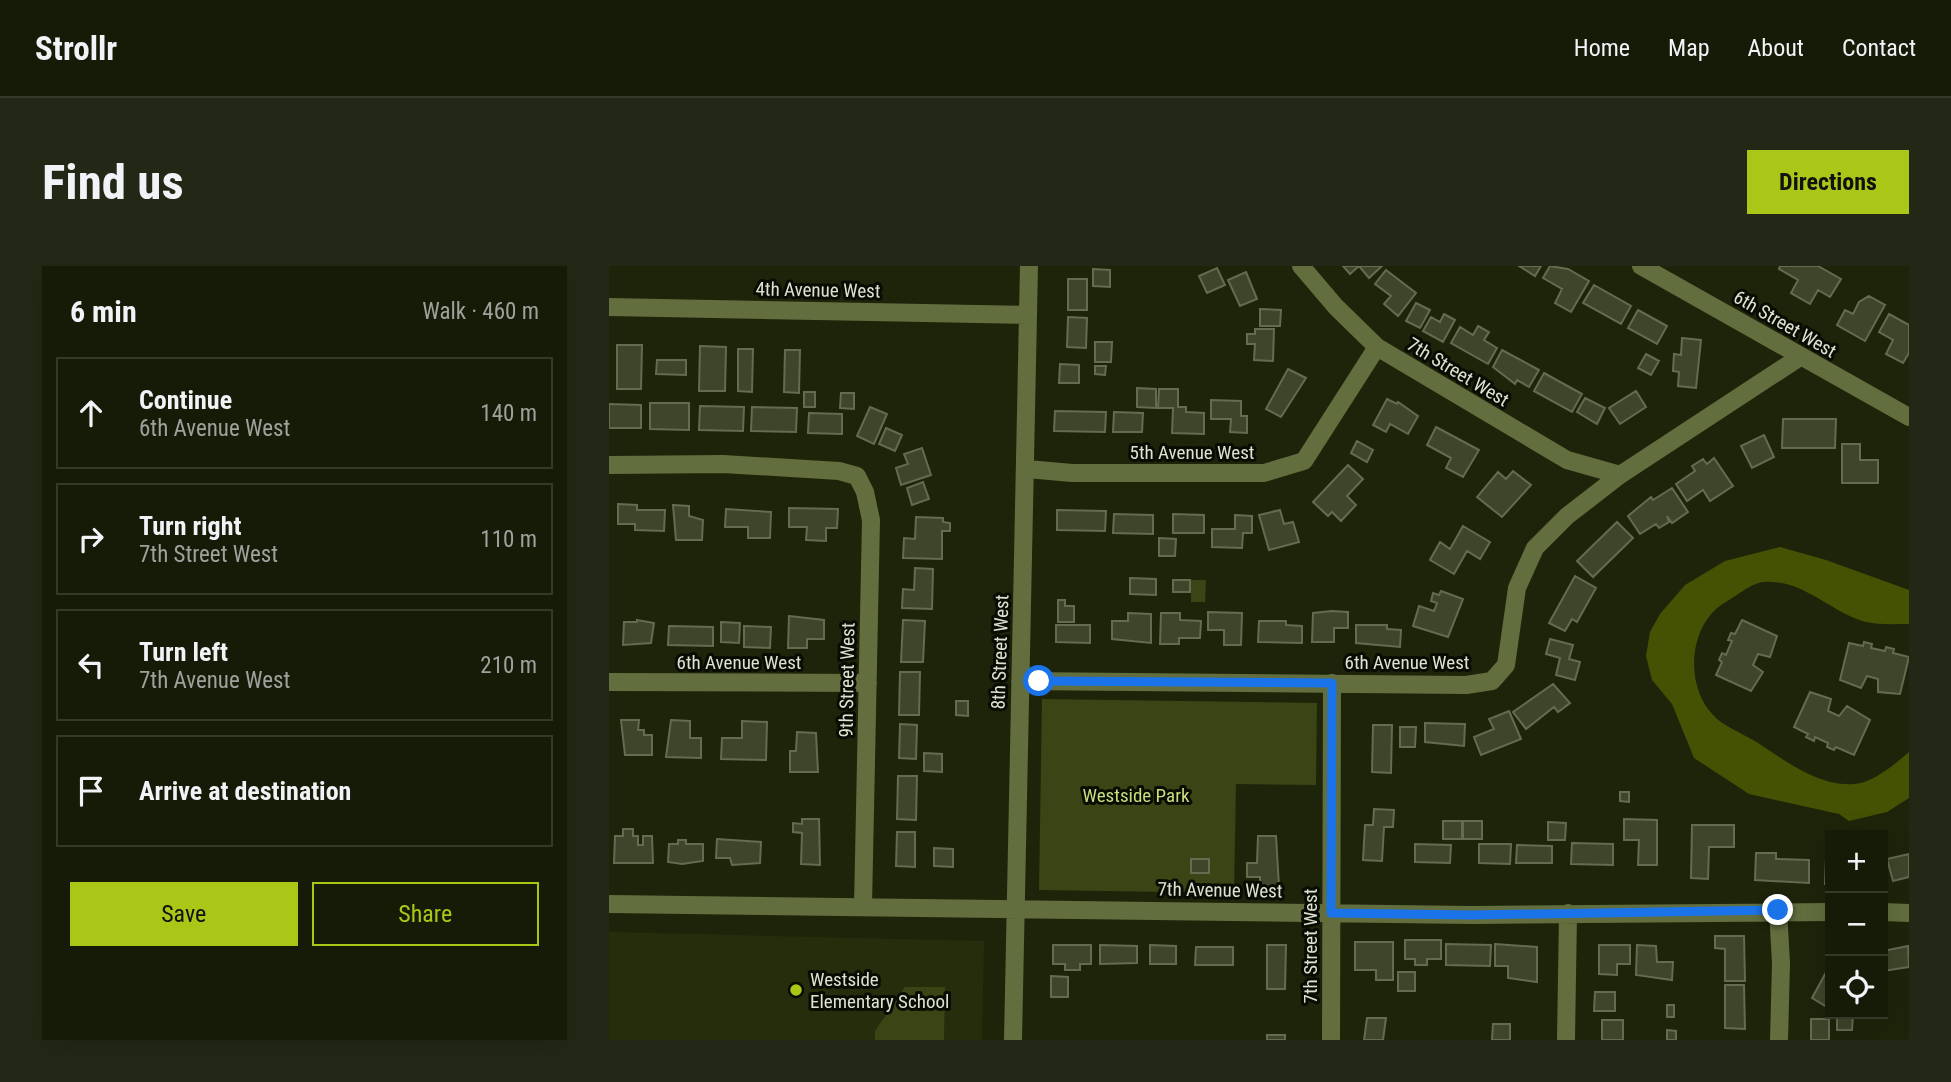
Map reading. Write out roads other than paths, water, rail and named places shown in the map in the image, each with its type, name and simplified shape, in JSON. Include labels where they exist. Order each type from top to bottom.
[{"type":"street","name":"8th Street West","points":[[1013,1040],[1027,469],[1029,266]]},
{"type":"street","name":"7th Street West","points":[[1301,266],[1336,307],[1377,347],[1567,460],[1620,475]]},
{"type":"street","name":"6th Street West","points":[[1641,266],[1909,417]]},
{"type":"street","name":"4th Avenue West","points":[[609,307],[1027,315]]},
{"type":"street","name":"5th Avenue West","points":[[1027,469],[1072,473],[1264,473],[1304,461],[1377,347]]},
{"type":"street","name":"6th Avenue West","points":[[1020,681],[1466,685],[1492,681],[1506,665],[1517,588],[1535,548],[1567,516],[1620,475],[1800,357]]},
{"type":"street","name":"9th Street West","points":[[609,465],[723,464],[839,471],[857,476],[865,492],[871,520],[863,906]]},
{"type":"street","name":"6th Avenue West","points":[[609,682],[868,683]]},
{"type":"street","name":"7th Street West","points":[[1331,1040],[1332,683]]},
{"type":"street","name":"7th Avenue West","points":[[609,904],[1331,913],[1825,912]]},
{"type":"street","points":[[1778,910],[1781,963],[1779,1040]]},
{"type":"street","points":[[1888,912],[1909,913]]},
{"type":"street","points":[[1566,1040],[1568,913]]},
{"type":"place","name":"Westside Elementary School","points":[[796,990]]},
{"type":"park label","name":"Westside Park","points":[[1136,795]]}]
